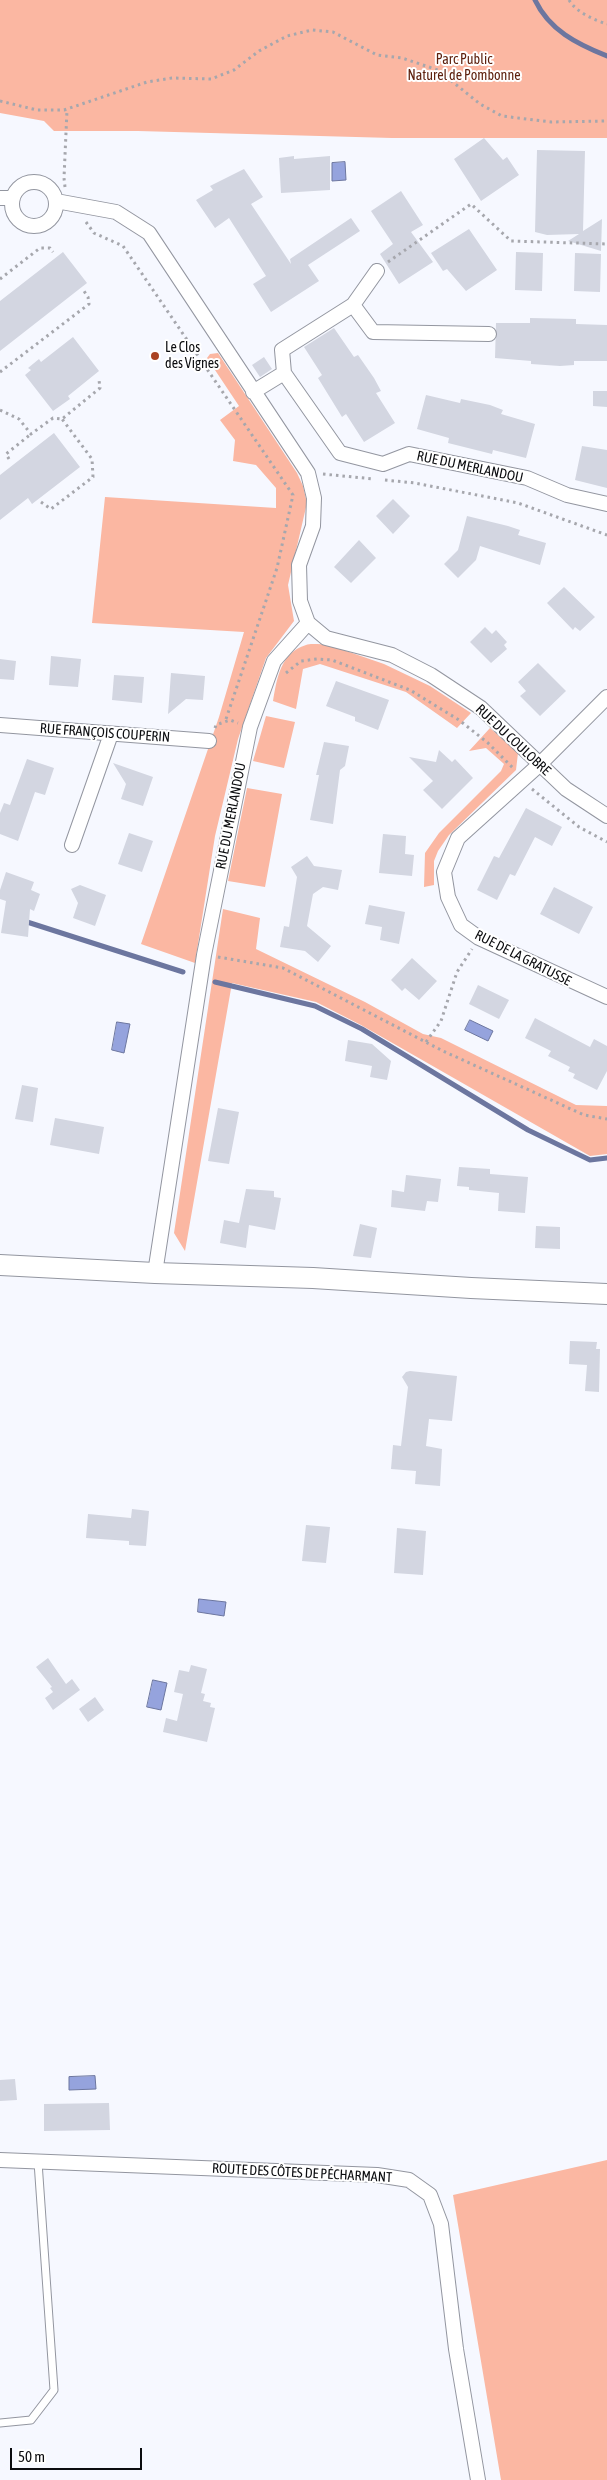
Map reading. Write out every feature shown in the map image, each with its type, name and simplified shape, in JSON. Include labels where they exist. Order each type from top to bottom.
[{"type":"main road","points":[[0,1265],[155,1273],[313,1278],[465,1288],[607,1294]]},
{"type":"street","points":[[36,182],[50,188],[56,201],[53,215],[49,220],[36,225],[23,222],[18,218],[7,198],[22,186],[36,182]]},
{"type":"street","points":[[56,201],[116,212],[149,233],[308,473],[314,498],[313,526],[299,564],[300,601],[308,623]]},
{"type":"street","points":[[253,392],[284,373],[282,350],[353,305],[377,271]]},
{"type":"street","points":[[353,305],[373,332],[489,334]]},
{"type":"street","name":"RUE DU MERLANDOU","points":[[284,373],[340,453],[382,464],[409,454],[527,478],[567,496],[607,504]]},
{"type":"street","name":"RUE DU MERLANDOU","points":[[155,1273],[204,955],[250,727],[274,661],[308,623]]},
{"type":"street","name":"RUE DU COULOBRE","points":[[308,623],[326,638],[392,655],[431,675],[481,708],[566,789],[607,816]]},
{"type":"street","name":"RUE DE LA GRATUSSE","points":[[607,697],[539,765],[458,838],[444,872],[448,898],[461,925],[479,938],[607,997]]},
{"type":"street","name":"RUE FRANÇOIS COUPERIN","points":[[0,726],[209,741]]},
{"type":"street","points":[[72,845],[111,734]]},
{"type":"street","name":"ROUTE DES CÔTES DE PÉCHARMANT","points":[[0,2160],[377,2175],[409,2180],[430,2195],[441,2224],[456,2349],[478,2480]]},
{"type":"lane","points":[[0,2423],[31,2420],[54,2390],[38,2162]]},
{"type":"path","points":[[569,0],[572,6],[607,24]]},
{"type":"path","points":[[0,101],[37,110],[67,110],[147,82],[172,78],[211,78],[234,70],[259,51],[287,36],[312,30],[334,32],[377,55],[402,58],[438,70],[480,104],[502,116],[551,122],[607,121]]},
{"type":"path","points":[[67,110],[64,178],[66,191],[78,204],[87,225],[94,233],[123,246],[292,495],[277,568],[225,722]]},
{"type":"path","points":[[377,271],[470,204],[511,241],[607,244]]},
{"type":"path","points":[[0,279],[40,248],[50,248],[53,252]]},
{"type":"path","points":[[0,372],[89,304],[88,296],[84,292]]},
{"type":"path","points":[[9,459],[6,454],[31,434],[53,418],[62,419],[100,388],[99,380]]},
{"type":"path","points":[[0,410],[19,419],[31,434]]},
{"type":"path","points":[[41,502],[51,510],[93,477],[92,459],[62,419]]},
{"type":"path","points":[[308,473],[416,483],[518,503],[607,535]]},
{"type":"path","points":[[284,675],[301,661],[317,658],[332,660],[410,690],[459,720],[488,743],[512,767],[521,781],[580,827],[607,842]]},
{"type":"path","points":[[209,741],[216,725],[230,720],[250,727]]},
{"type":"path","points":[[426,1042],[441,1021],[457,972],[479,938]]},
{"type":"path","points":[[204,955],[283,968],[426,1042],[584,1115],[607,1120]]},
{"type":"green space","name":"Parc Public Naturel de Pombonne","points":[[0,0],[607,0],[607,138],[392,138],[138,131],[54,131],[44,121],[0,113]]},
{"type":"green space","points":[[218,353],[297,473],[303,486],[307,503],[288,585],[294,621],[266,658],[238,739],[215,836],[195,963],[141,944],[219,717],[244,632],[92,623],[105,497],[276,508],[276,488],[256,465],[233,461],[235,440],[220,420],[239,406],[207,358],[210,354]]},
{"type":"green space","points":[[326,644],[384,664],[430,686],[471,713],[457,728],[406,692],[320,664],[303,669],[296,709],[273,701],[278,676],[285,660],[290,654],[306,645]]},
{"type":"green space","points":[[266,716],[295,722],[284,768],[253,761]]},
{"type":"green space","points":[[490,728],[518,753],[516,770],[449,835],[438,851],[434,861],[434,885],[424,887],[425,853],[439,833],[501,771],[504,764],[486,748],[469,751]]},
{"type":"green space","points":[[247,788],[282,794],[265,887],[228,881]]},
{"type":"green space","points":[[223,909],[260,918],[256,949],[365,1002],[423,1034],[441,1038],[576,1105],[607,1106],[607,1154],[590,1156],[361,1025],[316,1002],[232,983],[185,1251],[174,1233]]},
{"type":"green space","points":[[607,2160],[607,2480],[501,2480],[453,2195]]},
{"type":"water","points":[[345,162],[346,180],[332,181],[332,163]]},
{"type":"water","points":[[470,1020],[493,1031],[488,1041],[465,1030]]},
{"type":"water","points":[[117,1022],[130,1024],[124,1053],[112,1050]]},
{"type":"water","points":[[199,1599],[226,1602],[224,1616],[198,1612]]},
{"type":"water","points":[[153,1680],[167,1683],[161,1710],[147,1707]]},
{"type":"water","points":[[95,2076],[96,2089],[69,2090],[69,2077]]},
{"type":"building","points":[[484,138],[503,160],[507,157],[519,175],[481,201],[454,159]]},
{"type":"building","points":[[537,150],[585,151],[583,231],[602,219],[601,251],[568,241],[579,234],[547,235],[535,232]]},
{"type":"building","points":[[294,156],[294,159],[330,156],[330,190],[281,193],[279,158]]},
{"type":"building","points":[[244,169],[263,197],[251,204],[291,264],[290,259],[351,218],[360,231],[308,265],[319,281],[271,312],[253,284],[266,276],[229,218],[215,228],[196,200],[213,190],[210,186]]},
{"type":"building","points":[[401,191],[423,225],[411,232],[433,262],[399,284],[380,254],[393,244],[371,211]]},
{"type":"building","points":[[469,229],[497,270],[466,291],[447,269],[443,271],[431,253]]},
{"type":"building","points":[[63,252],[87,283],[0,351],[0,301]]},
{"type":"building","points":[[516,252],[543,253],[542,291],[515,290]]},
{"type":"building","points":[[575,253],[601,254],[600,292],[574,291]]},
{"type":"building","points":[[530,318],[576,319],[576,324],[607,325],[607,361],[574,361],[574,365],[560,366],[531,364],[531,361],[495,358],[496,323],[530,323]]},
{"type":"building","points":[[334,328],[354,357],[358,355],[374,378],[381,391],[376,393],[395,423],[364,442],[346,414],[342,417],[318,378],[322,375],[304,347]]},
{"type":"building","points":[[73,337],[99,371],[68,396],[70,399],[53,411],[25,375],[31,370],[28,368],[39,359],[41,362]]},
{"type":"building","points":[[264,357],[272,369],[260,377],[252,365]]},
{"type":"building","points":[[593,391],[607,391],[607,407],[593,406]]},
{"type":"building","points":[[426,395],[460,403],[461,399],[490,405],[503,410],[501,414],[535,424],[526,458],[493,450],[492,454],[448,443],[449,438],[417,429]]},
{"type":"building","points":[[54,433],[80,467],[32,504],[28,498],[0,520],[0,475]]},
{"type":"building","points":[[582,446],[607,450],[607,488],[575,480]]},
{"type":"building","points":[[393,499],[410,516],[393,534],[376,516]]},
{"type":"building","points":[[467,516],[520,530],[518,535],[546,543],[540,565],[480,546],[476,560],[458,578],[444,564],[458,550]]},
{"type":"building","points":[[359,540],[376,558],[351,583],[334,567]]},
{"type":"building","points":[[564,587],[595,617],[580,631],[575,627],[573,630],[547,603]]},
{"type":"building","points":[[485,627],[492,634],[496,630],[507,642],[504,645],[507,649],[491,663],[470,642]]},
{"type":"building","points":[[51,656],[81,659],[78,687],[49,685]]},
{"type":"building","points":[[0,659],[16,661],[14,680],[0,679]]},
{"type":"building","points":[[538,663],[566,691],[540,716],[520,696],[526,691],[518,682]]},
{"type":"building","points":[[171,673],[205,676],[203,700],[186,699],[168,714]]},
{"type":"building","points":[[114,675],[144,677],[142,703],[112,700]]},
{"type":"building","points":[[336,681],[389,700],[378,730],[355,721],[355,717],[326,706]]},
{"type":"building","points":[[324,742],[349,746],[345,766],[340,770],[333,824],[310,820],[319,775],[316,775]]},
{"type":"building","points":[[439,750],[452,762],[455,759],[473,778],[442,809],[423,790],[433,781],[409,757],[436,762]]},
{"type":"building","points":[[27,759],[54,768],[45,795],[35,792],[18,841],[0,834],[0,813],[4,803],[10,805]]},
{"type":"building","points":[[113,763],[153,777],[143,806],[121,799],[126,784]]},
{"type":"building","points":[[526,808],[562,827],[552,846],[535,837],[515,876],[510,874],[497,900],[477,890],[494,856],[499,858]]},
{"type":"building","points":[[129,833],[153,841],[142,872],[118,864]]},
{"type":"building","points":[[383,834],[406,836],[405,854],[414,855],[412,876],[379,873]]},
{"type":"building","points":[[307,856],[314,866],[342,870],[338,890],[323,887],[313,894],[307,926],[331,946],[318,962],[305,951],[280,947],[284,926],[289,927],[297,877],[291,867]]},
{"type":"building","points":[[6,872],[34,882],[31,890],[40,894],[34,911],[30,909],[28,937],[1,933],[6,901],[0,899],[0,890]]},
{"type":"building","points":[[80,885],[106,895],[95,926],[73,918],[78,903],[71,889]]},
{"type":"building","points":[[554,887],[593,907],[579,934],[540,914]]},
{"type":"building","points":[[369,905],[405,912],[399,944],[380,940],[382,927],[365,924]]},
{"type":"building","points":[[412,958],[437,981],[419,1000],[405,988],[402,991],[391,980]]},
{"type":"building","points":[[478,985],[509,1000],[499,1019],[469,1004]]},
{"type":"building","points":[[535,1018],[590,1047],[594,1039],[607,1046],[607,1071],[597,1090],[573,1078],[575,1074],[568,1071],[570,1067],[548,1056],[551,1051],[525,1038]]},
{"type":"building","points":[[348,1040],[372,1044],[391,1061],[387,1080],[370,1077],[372,1066],[345,1061]]},
{"type":"building","points":[[22,1085],[38,1088],[33,1122],[15,1119]]},
{"type":"building","points":[[218,1108],[239,1112],[229,1164],[208,1161]]},
{"type":"building","points":[[55,1118],[104,1127],[99,1154],[50,1145]]},
{"type":"building","points":[[459,1167],[490,1169],[490,1174],[528,1177],[525,1213],[498,1211],[499,1193],[469,1190],[469,1187],[457,1186]]},
{"type":"building","points":[[406,1175],[441,1179],[438,1202],[427,1201],[425,1211],[391,1207],[392,1190],[404,1192]]},
{"type":"building","points":[[246,1189],[274,1191],[274,1197],[281,1198],[275,1230],[249,1225],[246,1248],[220,1243],[224,1220],[239,1223]]},
{"type":"building","points":[[360,1224],[377,1228],[371,1258],[353,1256]]},
{"type":"building","points":[[536,1226],[560,1227],[560,1249],[535,1248]]},
{"type":"building","points":[[570,1341],[597,1342],[596,1349],[600,1349],[599,1392],[585,1391],[587,1365],[569,1364]]},
{"type":"building","points":[[406,1372],[457,1376],[452,1421],[429,1419],[426,1446],[442,1449],[440,1486],[415,1484],[416,1471],[391,1469],[393,1445],[401,1446],[408,1387],[402,1377]]},
{"type":"building","points":[[132,1509],[149,1511],[146,1546],[129,1545],[129,1541],[86,1538],[88,1514],[131,1518]]},
{"type":"building","points":[[306,1525],[330,1527],[326,1563],[302,1561]]},
{"type":"building","points":[[397,1528],[426,1531],[423,1575],[394,1573]]},
{"type":"building","points":[[48,1658],[66,1684],[72,1679],[80,1690],[53,1710],[45,1698],[53,1692],[50,1688],[52,1687],[36,1667]]},
{"type":"building","points":[[191,1665],[207,1669],[201,1693],[205,1694],[203,1701],[211,1703],[210,1707],[215,1708],[207,1742],[163,1732],[166,1718],[177,1721],[183,1694],[174,1692],[179,1670],[189,1672]]},
{"type":"building","points":[[95,1697],[104,1710],[88,1722],[79,1709]]},
{"type":"building","points":[[15,2079],[17,2100],[0,2101],[0,2080]]},
{"type":"building","points":[[109,2103],[110,2130],[44,2131],[44,2104]]},
{"type":"waterway","points":[[535,0],[541,11],[556,28],[575,41],[607,56]]},
{"type":"waterway","points":[[24,921],[183,972]]},
{"type":"waterway","points":[[215,982],[315,1006],[362,1029],[528,1130],[590,1160],[607,1158]]},
{"type":"place","name":"Le Clos des Vignes","points":[[155,356]]}]
